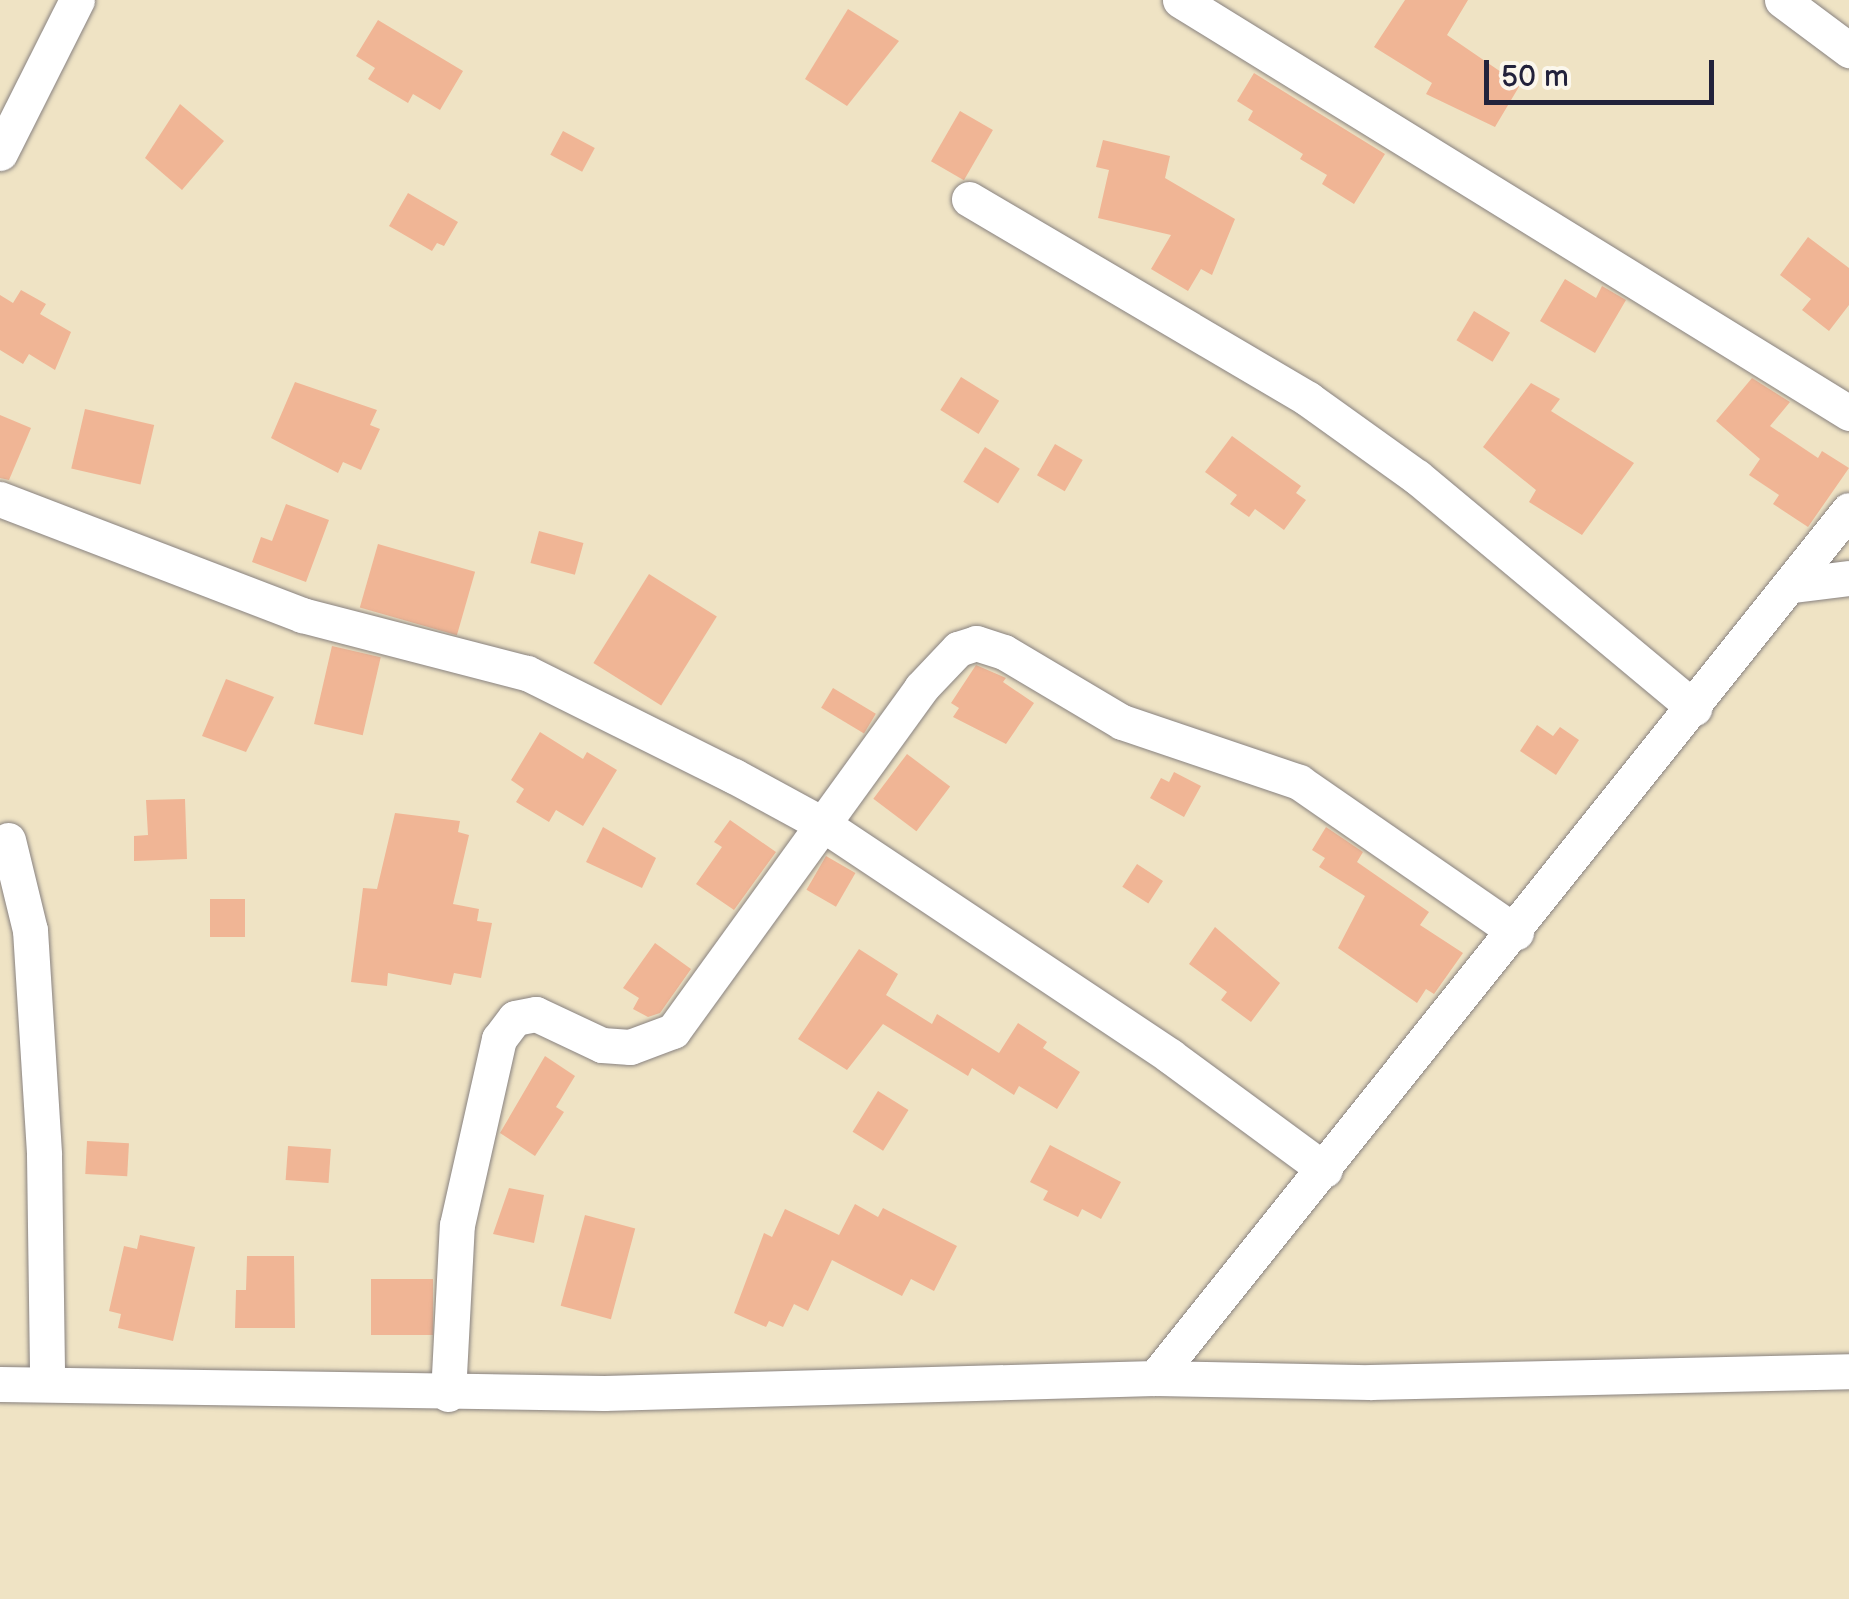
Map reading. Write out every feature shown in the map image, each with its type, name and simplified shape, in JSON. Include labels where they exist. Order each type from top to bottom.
[{"type":"street","points":[[0,153],[77,0]]},
{"type":"street","points":[[1180,0],[1849,412]]},
{"type":"street","points":[[1782,0],[1849,50]]},
{"type":"street","points":[[969,199],[1308,399],[1416,477],[1694,708]]},
{"type":"street","points":[[0,498],[302,615],[527,673],[824,825],[1170,1056],[1325,1170]]},
{"type":"street","points":[[1155,1378],[1516,932],[1849,510]]},
{"type":"street","points":[[1793,585],[1849,578]]},
{"type":"street","points":[[448,1394],[457,1225],[498,1039],[515,1018],[536,1014],[602,1045],[630,1047],[673,1031],[939,664],[976,643],[1004,652],[1122,722],[1299,782],[1516,932]]},
{"type":"street","points":[[8,840],[30,930],[44,1155],[47,1383]]},
{"type":"street","points":[[0,1384],[448,1394],[1155,1378],[1370,1382],[1849,1371]]},
{"type":"building","points":[[1405,0],[1468,0],[1447,35],[1520,85],[1495,127],[1426,94],[1432,83],[1374,47]]},
{"type":"building","points":[[848,9],[899,41],[847,106],[805,79]]},
{"type":"building","points":[[378,20],[463,71],[440,110],[413,94],[408,103],[368,79],[375,68],[356,56]]},
{"type":"building","points":[[1254,73],[1385,154],[1354,204],[1322,184],[1327,175],[1300,159],[1303,154],[1248,120],[1253,111],[1237,101]]},
{"type":"building","points":[[180,104],[224,141],[182,190],[145,158]]},
{"type":"building","points":[[960,111],[993,130],[964,180],[931,161]]},
{"type":"building","points":[[563,131],[595,148],[582,172],[550,155]]},
{"type":"building","points":[[1103,140],[1170,156],[1165,178],[1235,219],[1212,275],[1201,269],[1188,291],[1151,269],[1171,235],[1098,218],[1109,170],[1096,167]]},
{"type":"building","points":[[408,193],[458,222],[444,246],[437,243],[432,251],[389,226]]},
{"type":"building","points":[[1808,237],[1849,268],[1849,305],[1829,331],[1802,310],[1811,299],[1780,275]]},
{"type":"building","points":[[1565,279],[1596,298],[1602,286],[1626,300],[1595,353],[1540,321]]},
{"type":"building","points":[[21,290],[46,304],[40,314],[71,332],[55,370],[29,354],[23,364],[0,350],[0,295],[13,303]]},
{"type":"building","points":[[1474,311],[1510,333],[1492,362],[1456,340]]},
{"type":"building","points":[[961,377],[999,401],[978,434],[940,410]]},
{"type":"building","points":[[1752,378],[1790,402],[1770,426],[1818,458],[1822,451],[1849,468],[1808,527],[1773,504],[1779,495],[1749,475],[1760,459],[1716,421]]},
{"type":"building","points":[[295,382],[377,410],[370,425],[380,429],[361,470],[343,462],[338,473],[271,438]]},
{"type":"building","points":[[1531,383],[1560,399],[1551,411],[1634,463],[1582,535],[1529,502],[1536,490],[1483,447]]},
{"type":"building","points":[[85,409],[154,425],[140,484],[71,468]]},
{"type":"building","points":[[0,415],[31,428],[9,480],[0,478]]},
{"type":"building","points":[[1232,436],[1301,486],[1296,493],[1306,500],[1284,530],[1255,509],[1249,517],[1230,504],[1237,495],[1205,472]]},
{"type":"building","points":[[1055,444],[1083,460],[1065,491],[1037,475]]},
{"type":"building","points":[[985,447],[1020,469],[998,503],[963,482]]},
{"type":"building","points":[[286,504],[329,520],[306,582],[252,562],[261,537],[272,541]]},
{"type":"building","points":[[539,531],[583,543],[575,575],[530,563]]},
{"type":"building","points":[[378,544],[475,572],[457,635],[360,607]]},
{"type":"building","points":[[649,574],[717,616],[661,705],[593,663]]},
{"type":"building","points":[[332,646],[381,657],[363,735],[314,724]]},
{"type":"building","points":[[976,665],[1006,678],[1003,682],[1034,703],[1006,744],[953,717],[959,708],[951,703]]},
{"type":"building","points":[[226,679],[274,697],[246,752],[202,736]]},
{"type":"building","points":[[833,688],[876,714],[864,733],[821,708]]},
{"type":"building","points":[[1537,725],[1553,736],[1560,727],[1579,740],[1556,775],[1520,751]]},
{"type":"building","points":[[540,732],[583,759],[587,752],[617,770],[583,826],[556,810],[549,822],[516,802],[524,789],[511,780]]},
{"type":"building","points":[[907,754],[950,786],[916,831],[873,799]]},
{"type":"building","points":[[1174,772],[1201,786],[1184,817],[1150,798],[1161,778],[1169,782]]},
{"type":"building","points":[[185,799],[187,859],[134,861],[134,836],[148,835],[146,800]]},
{"type":"building","points":[[395,813],[460,821],[458,832],[469,835],[453,904],[479,909],[477,921],[492,923],[481,978],[454,973],[451,985],[388,973],[387,986],[351,982],[363,888],[377,889]]},
{"type":"building","points":[[730,820],[776,852],[734,910],[696,884],[722,847],[714,842]]},
{"type":"building","points":[[603,827],[656,858],[642,888],[586,862]]},
{"type":"building","points":[[1326,827],[1363,852],[1357,862],[1429,912],[1420,925],[1463,953],[1434,994],[1426,989],[1417,1003],[1338,948],[1365,896],[1319,867],[1325,858],[1312,850]]},
{"type":"building","points":[[826,856],[855,873],[836,907],[806,890]]},
{"type":"building","points":[[1137,864],[1163,881],[1148,904],[1122,887]]},
{"type":"building","points":[[210,899],[245,899],[245,937],[210,937]]},
{"type":"building","points":[[1215,927],[1280,983],[1251,1022],[1221,1000],[1227,992],[1189,964]]},
{"type":"building","points":[[655,943],[691,969],[660,1013],[648,1017],[633,1009],[639,998],[623,988]]},
{"type":"building","points":[[859,949],[898,974],[886,995],[932,1024],[937,1014],[999,1053],[1018,1023],[1047,1042],[1043,1048],[1080,1072],[1057,1109],[1019,1086],[1014,1095],[972,1068],[968,1076],[883,1024],[847,1070],[798,1039]]},
{"type":"building","points":[[545,1056],[575,1076],[556,1107],[564,1112],[535,1156],[500,1133]]},
{"type":"building","points":[[878,1091],[909,1110],[883,1151],[853,1132]]},
{"type":"building","points":[[87,1141],[129,1143],[127,1176],[85,1174]]},
{"type":"building","points":[[1050,1145],[1121,1182],[1101,1219],[1082,1209],[1078,1217],[1043,1200],[1048,1191],[1030,1182]]},
{"type":"building","points":[[288,1146],[331,1149],[329,1183],[286,1180]]},
{"type":"building","points":[[509,1188],[544,1195],[534,1243],[493,1234]]},
{"type":"building","points":[[855,1204],[878,1217],[883,1208],[957,1246],[934,1291],[911,1279],[902,1296],[832,1260],[808,1311],[794,1304],[783,1327],[769,1321],[766,1327],[734,1313],[764,1233],[772,1237],[785,1209],[839,1235]]},
{"type":"building","points":[[585,1215],[635,1228],[611,1319],[561,1306]]},
{"type":"building","points":[[140,1235],[195,1247],[173,1341],[118,1328],[121,1314],[109,1311],[124,1246],[137,1249]]},
{"type":"building","points":[[247,1256],[294,1256],[295,1328],[235,1328],[236,1290],[246,1290]]},
{"type":"building","points":[[371,1279],[433,1279],[433,1335],[371,1335]]}]
